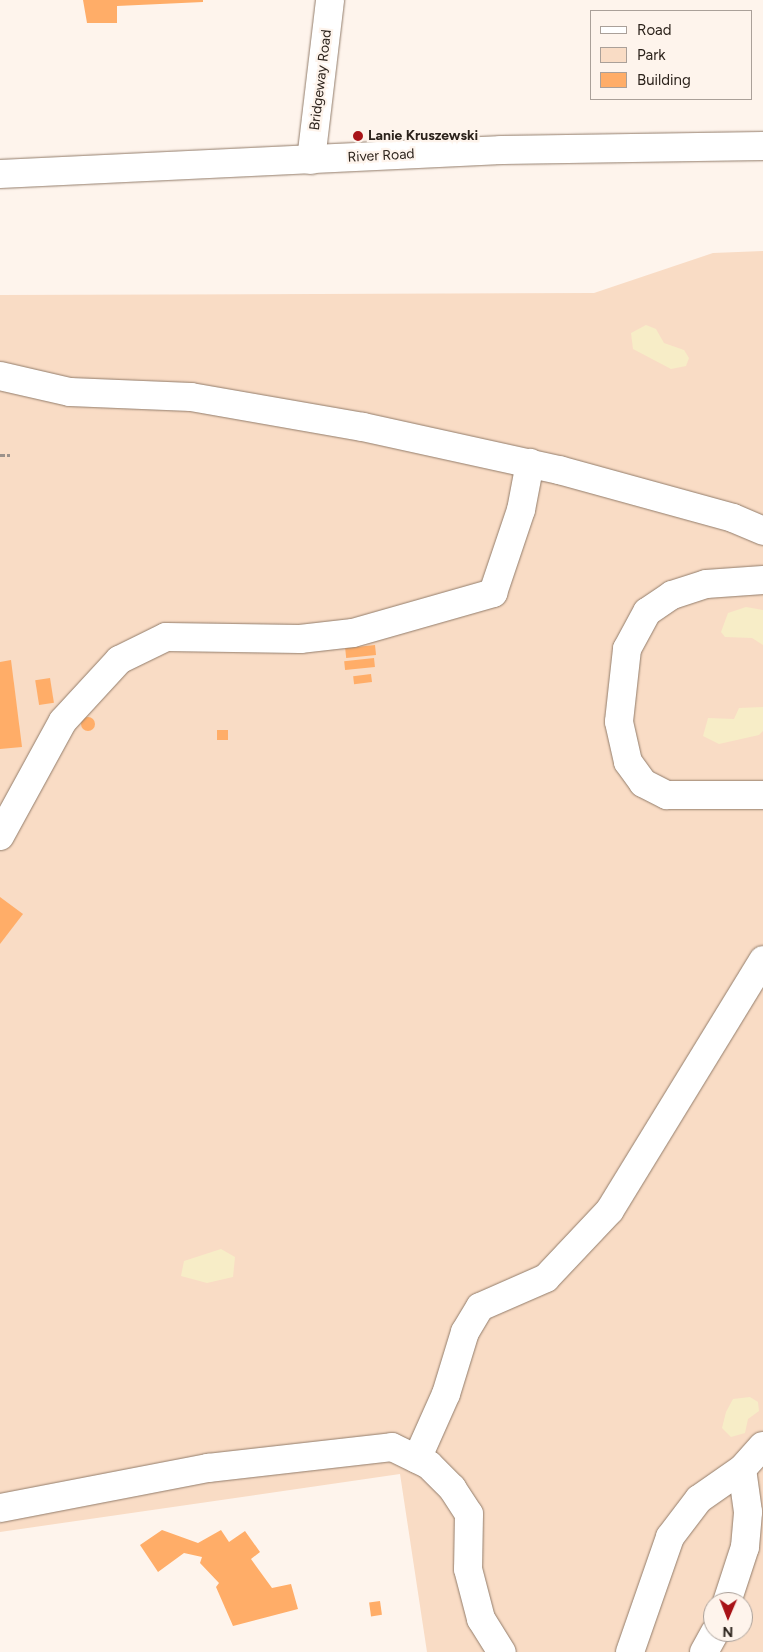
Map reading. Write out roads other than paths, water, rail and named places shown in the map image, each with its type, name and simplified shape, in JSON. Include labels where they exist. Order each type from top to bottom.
[{"type":"main road","name":"Bridgeway Road","points":[[311,160],[330,0]]},
{"type":"main road","name":"River Road","points":[[0,174],[502,150],[763,146]]},
{"type":"main road","points":[[0,376],[70,392],[191,397],[363,427],[530,463],[733,518],[763,531]]},
{"type":"main road","points":[[0,836],[62,721],[119,660],[166,637],[300,639],[353,634],[493,592],[520,510],[530,463]]},
{"type":"main road","points":[[763,580],[706,584],[672,595],[647,612],[627,649],[619,722],[628,762],[643,783],[667,795],[763,795]]},
{"type":"main road","points":[[417,1459],[446,1394],[465,1332],[480,1307],[546,1278],[610,1210],[763,960]]},
{"type":"main road","points":[[630,1652],[670,1537],[699,1499],[742,1469],[763,1446]]},
{"type":"main road","points":[[0,1508],[208,1468],[392,1447],[417,1459],[452,1488],[469,1514],[468,1569],[481,1619],[502,1652]]},
{"type":"main road","points":[[731,1592],[745,1547],[748,1512],[742,1469]]},
{"type":"place","name":"Lanie Kruszewski","points":[[358,136]]}]
